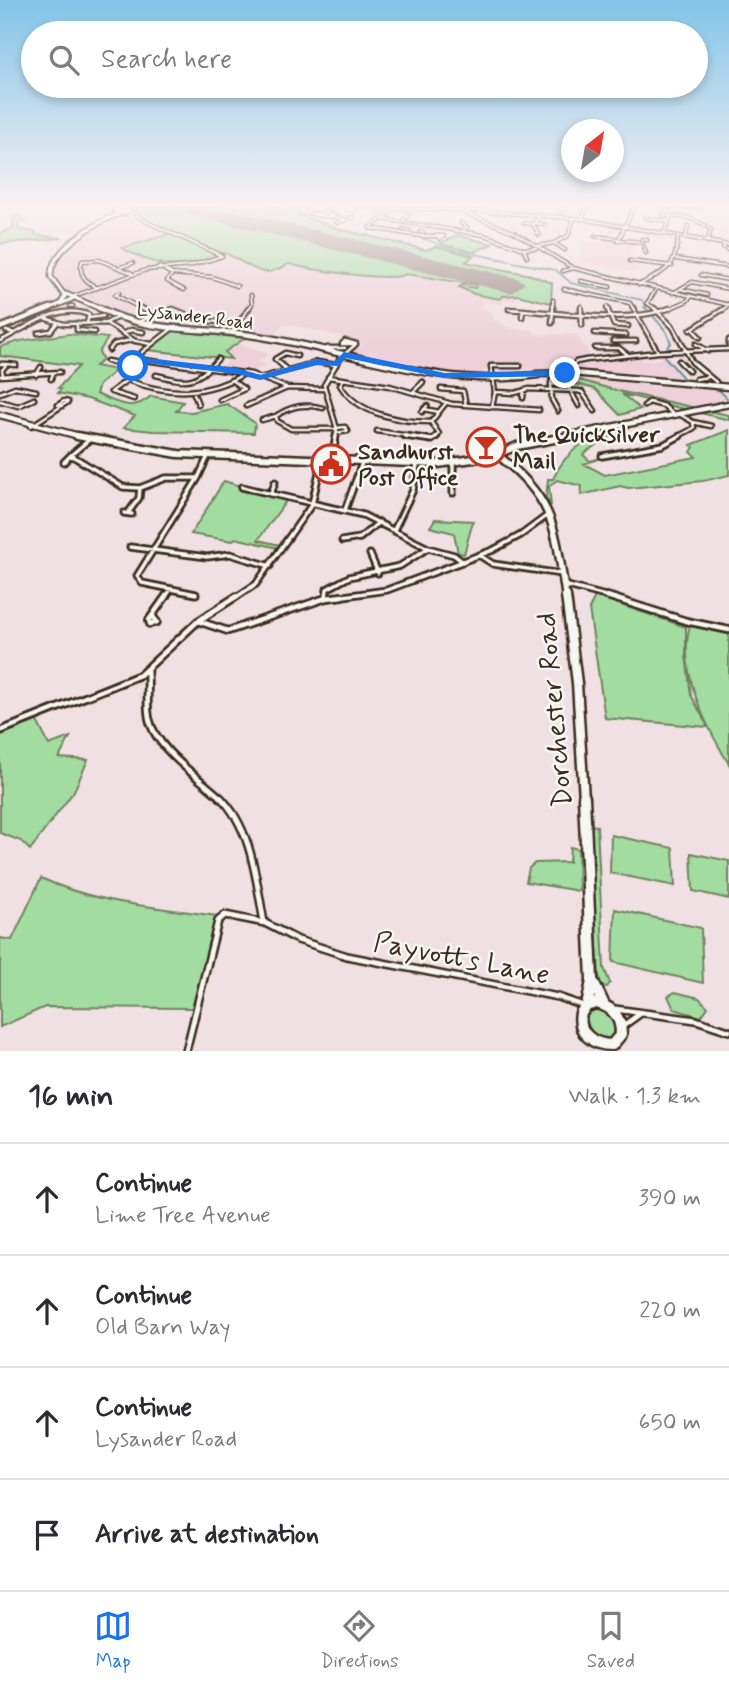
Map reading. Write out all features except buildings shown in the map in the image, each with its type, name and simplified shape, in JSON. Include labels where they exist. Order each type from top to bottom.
[{"type":"highway","points":[[3,329],[70,298],[52,280],[50,271],[57,256]]},
{"type":"highway","points":[[0,415],[31,426],[166,453],[453,464],[497,456],[517,446],[729,404]]},
{"type":"highway","name":"Dorchester Road","points":[[497,456],[537,492],[550,514],[572,631],[583,769],[592,979],[584,1009]]},
{"type":"highway","name":"Dorchester Road","points":[[592,979],[607,1006]]},
{"type":"highway","points":[[596,1003],[607,1006],[619,1019],[619,1038],[610,1048],[595,1047],[582,1031],[584,1009],[596,1003]]},
{"type":"main road","name":"Lysander Road","points":[[70,298],[137,323],[232,332],[343,352],[394,366],[445,375],[492,375]]},
{"type":"main road","name":"Lysander Road","points":[[301,345],[343,352],[394,366]]},
{"type":"main road","name":"Lysander Road","points":[[445,375],[569,373]]},
{"type":"main road","points":[[569,373],[729,387]]},
{"type":"main road","points":[[569,373],[729,387]]},
{"type":"street","points":[[70,298],[134,274],[159,268],[190,266],[220,256]]},
{"type":"street","points":[[553,256],[573,268],[589,273],[656,290],[729,304]]},
{"type":"street","points":[[98,288],[84,279],[80,263],[84,259],[99,260],[134,274]]},
{"type":"street","points":[[639,285],[672,266],[676,259],[729,267]]},
{"type":"street","points":[[629,261],[672,266]]},
{"type":"street","points":[[119,268],[133,263]]},
{"type":"street","points":[[159,268],[172,274],[212,276],[237,284]]},
{"type":"street","points":[[564,273],[573,268]]},
{"type":"street","points":[[589,273],[594,269]]},
{"type":"street","points":[[172,274],[167,281],[184,290]]},
{"type":"street","points":[[673,293],[702,274],[728,280],[727,289],[692,282]]},
{"type":"street","points":[[602,285],[611,278]]},
{"type":"street","points":[[581,281],[610,287]]},
{"type":"street","points":[[175,286],[180,284]]},
{"type":"street","points":[[678,288],[705,294]]},
{"type":"street","points":[[564,289],[628,302],[658,352]]},
{"type":"street","points":[[656,290],[647,301],[662,313],[673,327],[692,362],[718,384]]},
{"type":"street","points":[[119,293],[115,295],[156,315]]},
{"type":"street","points":[[232,332],[251,304],[251,295]]},
{"type":"street","points":[[509,309],[637,316],[662,313],[687,301],[690,296]]},
{"type":"street","points":[[242,299],[251,300]]},
{"type":"street","points":[[552,323],[553,300]]},
{"type":"street","points":[[709,306],[713,301]]},
{"type":"street","points":[[700,337],[692,330],[729,304]]},
{"type":"street","points":[[581,306],[582,325]]},
{"type":"street","points":[[0,341],[54,312],[73,307],[82,310],[89,318]]},
{"type":"street","points":[[607,307],[614,325],[628,326]]},
{"type":"street","points":[[137,323],[177,309],[200,320],[237,324]]},
{"type":"street","points":[[522,317],[523,310]]},
{"type":"street","points":[[89,318],[101,317]]},
{"type":"street","points":[[44,318],[57,323],[77,324],[106,323],[118,317]]},
{"type":"street","points":[[87,323],[89,318]]},
{"type":"street","points":[[38,333],[51,331],[57,323]]},
{"type":"street","points":[[106,323],[134,340],[152,344]]},
{"type":"street","points":[[77,324],[76,330],[94,332]]},
{"type":"street","points":[[24,327],[32,329]]},
{"type":"street","points":[[134,399],[111,391],[127,380],[136,359],[173,328]]},
{"type":"street","points":[[3,329],[15,333]]},
{"type":"street","points":[[121,334],[131,330],[141,333]]},
{"type":"street","points":[[595,333],[628,337],[636,341]]},
{"type":"street","points":[[610,335],[617,348]]},
{"type":"street","points":[[613,341],[628,337]]},
{"type":"street","points":[[109,350],[114,344],[134,340]]},
{"type":"street","points":[[569,373],[576,362],[658,352],[729,348],[729,340]]},
{"type":"street","points":[[332,460],[336,430],[323,389],[343,352],[342,342],[346,341],[353,347]]},
{"type":"street","points":[[696,344],[708,351]]},
{"type":"street","points":[[343,352],[353,347]]},
{"type":"street","points":[[353,347],[351,352],[356,356]]},
{"type":"street","points":[[595,348],[624,348],[628,355]]},
{"type":"street","points":[[287,370],[275,360],[285,354],[295,356]]},
{"type":"street","points":[[136,359],[246,373],[287,388],[323,389]]},
{"type":"street","points":[[156,375],[186,382],[206,375],[218,359]]},
{"type":"street","points":[[107,360],[133,366]]},
{"type":"street","points":[[260,378],[317,362],[336,365]]},
{"type":"street","points":[[687,369],[681,363],[692,362]]},
{"type":"street","points":[[0,364],[16,365]]},
{"type":"street","points":[[7,364],[2,370],[2,376],[53,376],[59,371]]},
{"type":"street","points":[[492,407],[495,392],[491,366],[520,366]]},
{"type":"street","points":[[36,375],[41,369]]},
{"type":"street","points":[[127,380],[171,394],[194,394],[246,373]]},
{"type":"street","points":[[328,377],[390,386],[446,403],[539,410]]},
{"type":"street","points":[[695,378],[709,377]]},
{"type":"street","points":[[220,400],[244,389],[231,380]]},
{"type":"street","points":[[342,380],[340,385],[345,396],[364,406],[400,420],[431,422]]},
{"type":"street","points":[[18,387],[20,381]]},
{"type":"street","points":[[413,393],[423,383]]},
{"type":"street","points":[[558,411],[550,390],[551,384],[568,386],[579,406]]},
{"type":"street","points":[[0,393],[18,387],[37,389]]},
{"type":"street","points":[[246,406],[287,388]]},
{"type":"street","points":[[440,389],[463,391],[466,405]]},
{"type":"street","points":[[495,392],[515,393],[539,389],[583,392],[595,411]]},
{"type":"street","points":[[523,398],[524,390]]},
{"type":"street","points":[[194,394],[198,404]]},
{"type":"street","points":[[0,401],[19,407],[31,400]]},
{"type":"street","points":[[644,406],[649,402],[660,404],[693,422],[710,426]]},
{"type":"street","points":[[431,422],[446,403]]},
{"type":"street","points":[[262,421],[299,405],[323,408]]},
{"type":"street","points":[[31,426],[62,406]]},
{"type":"street","points":[[424,409],[439,412]]},
{"type":"street","points":[[276,416],[277,421],[291,429],[336,430]]},
{"type":"street","points":[[377,431],[432,440],[439,434],[431,422]]},
{"type":"street","points":[[602,456],[663,445],[694,428],[693,422]]},
{"type":"street","points":[[64,462],[90,439]]},
{"type":"street","points":[[71,455],[119,485],[140,488],[166,478],[198,478]]},
{"type":"street","points":[[196,594],[142,583],[137,578],[198,478],[208,456]]},
{"type":"street","points":[[0,731],[140,675],[198,621],[256,584],[312,504],[322,459]]},
{"type":"street","points":[[345,510],[363,460]]},
{"type":"street","points":[[394,530],[414,490],[417,464]]},
{"type":"street","points":[[453,464],[453,493]]},
{"type":"street","points":[[271,494],[275,482]]},
{"type":"street","points":[[242,487],[345,510],[379,522],[428,548],[454,555],[463,562]]},
{"type":"street","points":[[128,513],[139,498],[140,488]]},
{"type":"street","points":[[198,621],[228,631],[326,598],[387,590],[479,555],[521,535],[550,514]]},
{"type":"street","points":[[342,541],[360,538],[379,522]]},
{"type":"street","points":[[131,546],[207,557],[230,554],[270,566]]},
{"type":"street","points":[[326,598],[327,589],[336,581],[378,573],[408,563],[428,548]]},
{"type":"street","points":[[370,554],[378,573]]},
{"type":"street","points":[[479,555],[493,564],[562,574]]},
{"type":"street","points":[[564,586],[583,588],[686,621],[729,631]]},
{"type":"street","points":[[153,617],[171,589]]},
{"type":"street","points":[[147,670],[148,719],[156,738],[197,774],[234,814],[254,872],[265,923]]},
{"type":"street","points":[[140,675],[148,678]]},
{"type":"street","name":"Payvotts Lane","points":[[186,1051],[218,921],[225,915],[265,923],[298,940],[347,956],[568,1000],[584,1009]]},
{"type":"street","points":[[607,1006],[696,1020],[729,1031]]},
{"type":"street","points":[[621,1029],[642,1013]]},
{"type":"shaded area","points":[[60,256],[216,256],[215,260],[224,256],[446,256],[531,275],[552,283],[551,303],[517,296],[515,301],[505,300],[502,305],[485,302],[482,307],[492,313],[494,321],[499,320],[508,328],[533,330],[535,334],[542,335],[576,334],[590,355],[586,359],[568,363],[547,364],[551,372],[500,374],[495,368],[488,368],[482,374],[429,371],[357,354],[353,350],[362,346],[361,342],[349,340],[351,338],[284,324],[269,337],[142,322],[117,314],[79,293],[65,291],[54,275],[55,261]]},
{"type":"shaded area","points":[[579,256],[630,256],[628,260],[642,262],[640,268],[633,272],[579,262]]},
{"type":"shaded area","points":[[240,344],[269,354],[257,361],[267,366],[250,372],[220,368],[232,358],[225,352]]},
{"type":"shaded area","points":[[658,354],[665,354],[686,381],[638,379],[633,371],[625,372],[626,378],[582,372],[577,367],[581,363],[638,355],[642,361],[661,359]]},
{"type":"shaded area","points":[[575,377],[650,386],[718,389],[729,402],[697,409],[573,380]]},
{"type":"green space","points":[[139,256],[220,256],[181,265],[159,264]]},
{"type":"green space","points":[[231,256],[473,256],[466,262],[531,275],[552,283],[551,303],[517,295],[503,296],[500,299],[474,294],[459,287],[462,285],[475,288],[477,285],[406,274],[368,276],[289,264],[273,271],[254,269]]},
{"type":"green space","points":[[173,331],[245,338],[225,352],[231,359],[147,350]]},
{"type":"green space","points":[[69,334],[108,338],[99,352],[103,360],[95,366],[116,370],[99,385],[96,394],[131,405],[151,396],[183,402],[176,411],[192,412],[227,404],[255,423],[254,433],[123,428],[135,416],[88,399],[58,393],[61,389],[58,388],[79,366],[0,356],[0,347],[20,341]]},
{"type":"green space","points":[[546,377],[569,377],[618,391],[729,415],[729,420],[622,394],[640,409],[620,415],[595,389]]},
{"type":"green space","points":[[625,426],[627,428],[583,455],[590,461],[601,458],[584,464],[605,475],[696,457],[691,452],[694,447],[691,445],[729,430],[729,475],[703,481],[628,488],[620,486],[581,495],[582,486],[557,480],[549,486],[551,506],[546,498],[548,479],[553,479],[565,459],[592,437]]},
{"type":"green space","points":[[224,481],[286,501],[258,540],[280,545],[278,548],[235,538],[232,541],[191,534]]},
{"type":"green space","points":[[435,519],[473,521],[464,554],[458,553],[454,533],[430,527]]},
{"type":"green space","points":[[595,596],[686,627],[686,656],[691,695],[708,727],[605,718],[589,609]]},
{"type":"green space","points":[[690,626],[729,634],[729,764],[711,733],[696,697],[687,661]]},
{"type":"green space","points":[[36,719],[49,745],[70,737],[59,758],[88,760],[74,791],[30,850],[21,841],[0,833],[0,733]]},
{"type":"green space","points":[[589,825],[597,826],[604,968],[610,983],[607,987],[601,986],[599,975]]},
{"type":"green space","points":[[611,835],[673,848],[675,886],[610,873]]},
{"type":"green space","points":[[570,847],[578,849],[579,891],[526,882],[529,868],[535,863],[569,862]]},
{"type":"green space","points":[[691,853],[729,861],[729,899],[693,891]]},
{"type":"green space","points":[[41,878],[83,894],[105,899],[217,916],[192,1008],[45,1007],[0,1027],[0,938],[12,940]]},
{"type":"green space","points":[[615,909],[701,928],[703,983],[613,962]]},
{"type":"green space","points":[[675,992],[699,998],[708,1007],[701,1017],[674,1009],[668,996]]},
{"type":"green space","points":[[595,1008],[605,1009],[616,1021],[616,1032],[610,1039],[595,1037],[587,1029],[585,1018]]},
{"type":"waterway","points":[[485,256],[510,261]]},
{"type":"waterway","points":[[512,262],[556,270],[571,283],[642,300]]},
{"type":"waterway","points":[[643,302],[647,307],[644,307],[652,314]]},
{"type":"waterway","points":[[653,316],[666,331],[671,343],[665,350]]},
{"type":"waterway","points":[[666,354],[665,357],[685,380]]},
{"type":"waterway","points":[[701,382],[712,382]]},
{"type":"waterway","points":[[719,390],[727,398]]},
{"type":"runway","points":[[376,256],[449,274]]},
{"type":"runway","points":[[403,256],[456,269]]},
{"type":"runway","points":[[449,274],[511,288],[517,283],[456,269]]},
{"type":"runway","points":[[449,274],[456,269]]},
{"type":"place","name":"The Quicksilver Mail","points":[[486,447]]},
{"type":"place","name":"Sandhurst Post Office","points":[[331,464]]},
{"type":"route","points":[[133,366],[136,359],[237,371],[260,378],[317,362],[336,365],[344,355],[445,375],[565,373]]}]
